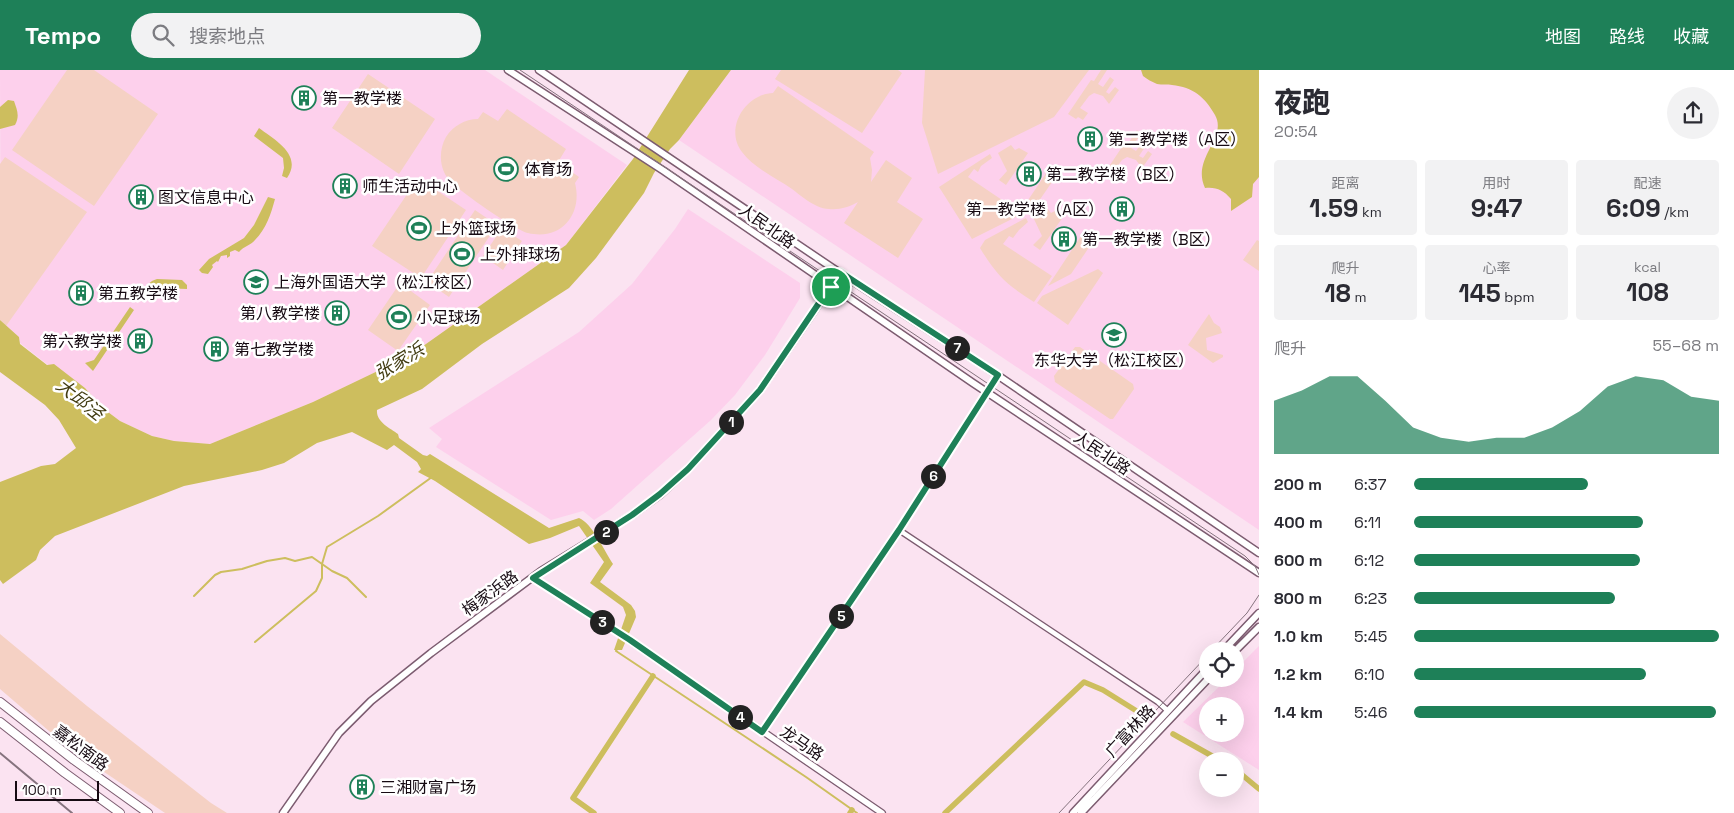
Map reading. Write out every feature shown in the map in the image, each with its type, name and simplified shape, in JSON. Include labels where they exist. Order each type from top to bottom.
[{"type":"main road","name":"人民北路","points":[[508,70],[664,171],[986,393],[1259,574]]},
{"type":"main road","name":"人民北路","points":[[539,70],[840,272],[998,375],[1259,553]]},
{"type":"main road","name":"梅家浜路","points":[[283,813],[339,733],[371,701],[431,653],[533,578],[598,537],[660,494],[688,469],[760,390],[840,272]]},
{"type":"main road","points":[[1232,642],[1259,613]]},
{"type":"main road","points":[[1244,642],[1259,627]]},
{"type":"main road","name":"广富林路","points":[[1073,813],[1199,678]]},
{"type":"main road","name":"广富林路","points":[[1081,813],[1200,687]]},
{"type":"main road","name":"嘉松南路","points":[[0,702],[82,766],[148,813]]},
{"type":"main road","name":"嘉松南路","points":[[0,722],[58,768],[120,813]]},
{"type":"street","points":[[762,732],[899,530],[998,375]]},
{"type":"street","points":[[899,530],[1150,697],[1168,711]]},
{"type":"street","name":"龙马路","points":[[533,578],[630,640],[882,813]]},
{"type":"shaded area","name":"上海外国语大学（松江校区）","points":[[0,70],[485,70],[627,165],[566,245],[409,356],[313,402],[210,444],[174,441],[152,436],[120,421],[104,409],[85,388],[54,365],[48,365],[20,343],[19,337],[1,321]]},
{"type":"shaded area","points":[[67,70],[94,70],[158,114],[94,206],[12,150]]},
{"type":"shaded area","name":"东华大学（松江校区）","points":[[731,70],[1259,70],[1259,530],[679,140]]},
{"type":"shaded area","points":[[781,70],[898,70],[902,73],[862,133],[775,79]]},
{"type":"shaded area","points":[[925,70],[1089,70],[1054,117],[938,174],[922,123]]},
{"type":"shaded area","points":[[1101,70],[1107,70],[1098,84],[1103,87],[1110,77],[1114,80],[1106,92],[1109,94],[1115,87],[1119,90],[1109,104],[1103,96],[1094,93],[1089,96],[1080,108],[1088,113],[1083,120],[1078,117],[1076,119],[1068,114],[1091,80],[1094,81]]},
{"type":"shaded area","points":[[368,74],[435,119],[399,174],[332,128]]},
{"type":"shaded area","points":[[778,86],[874,152],[870,158],[871,182],[886,160],[912,178],[897,202],[923,219],[898,258],[844,223],[858,202],[848,207],[837,209],[818,207],[759,168],[742,152],[737,143],[735,133],[740,114],[754,99],[773,93]]},
{"type":"shaded area","name":"体育场","points":[[507,109],[566,149],[558,162],[579,177],[575,183],[576,205],[572,215],[567,223],[550,233],[528,233],[511,225],[452,183],[442,168],[442,147],[446,137],[452,130],[464,122],[478,119],[483,112],[498,121]]},
{"type":"shaded area","points":[[1137,130],[1141,134],[1131,148],[1136,151],[1143,141],[1147,144],[1139,156],[1143,158],[1148,151],[1152,154],[1142,168],[1136,160],[1127,157],[1122,160],[1113,172],[1108,168],[1124,144],[1127,145]]},
{"type":"shaded area","points":[[1011,145],[1015,150],[1019,148],[1028,153],[1006,185],[999,180],[1007,171],[998,153]]},
{"type":"shaded area","points":[[990,154],[992,158],[981,166],[978,172],[974,169],[968,177],[1020,212],[1051,166],[1059,172],[1034,208],[972,239],[939,187]]},
{"type":"shaded area","points":[[5,157],[87,212],[6,326],[0,320],[0,164]]},
{"type":"shaded area","name":"上外篮球场","points":[[418,178],[466,210],[421,278],[372,246]]},
{"type":"shaded area","points":[[1047,208],[1051,213],[1055,211],[1063,217],[1040,250],[1033,245],[1042,236],[1033,217]]},
{"type":"shaded area","points":[[688,209],[800,283],[800,298],[765,355],[735,395],[711,420],[611,509],[594,520],[583,511],[551,520],[436,447],[442,439],[429,428],[579,332],[632,284],[675,229]]},
{"type":"shaded area","name":"上外排球场","points":[[475,210],[497,225],[449,297],[427,282]]},
{"type":"shaded area","points":[[1026,218],[1028,222],[1013,238],[1009,236],[1003,244],[1052,276],[1034,302],[1003,279],[980,248],[985,240]]},
{"type":"shaded area","points":[[502,228],[522,241],[503,270],[483,256]]},
{"type":"shaded area","points":[[1085,230],[1096,237],[1071,274],[1048,286]]},
{"type":"shaded area","points":[[1257,240],[1259,241],[1259,271],[1243,260]]},
{"type":"shaded area","points":[[1098,269],[1103,273],[1068,325],[1037,303],[1042,296]]},
{"type":"shaded area","name":"小足球场","points":[[400,283],[430,305],[398,351],[368,330]]},
{"type":"shaded area","points":[[1209,314],[1214,323],[1220,327],[1222,333],[1206,338],[1207,350],[1223,355],[1223,357],[1213,363],[1188,345]]},
{"type":"shaded area","points":[[1075,347],[1080,347],[1133,384],[1134,389],[1113,419],[1110,419],[1055,382],[1054,376]]},
{"type":"shaded area","points":[[0,634],[87,706],[211,803],[227,813],[165,813],[70,749],[0,689]]},
{"type":"shaded area","points":[[1259,646],[1259,770],[1244,761],[1244,752],[1230,752],[1215,742],[1244,742],[1244,697],[1209,697],[1219,687],[1244,687],[1244,661]]},
{"type":"shaded area","points":[[1199,706],[1199,732],[1183,722]]},
{"type":"water","points":[[689,70],[731,70],[679,140],[670,149],[654,173],[644,193],[596,258],[569,288],[482,344],[422,389],[377,410],[379,418],[384,424],[398,434],[399,438],[423,455],[427,456],[430,454],[549,528],[579,518],[584,521],[598,538],[613,564],[600,582],[631,605],[635,611],[636,617],[622,650],[614,650],[626,615],[623,607],[590,583],[604,562],[579,526],[529,544],[435,481],[418,472],[421,469],[417,462],[394,445],[387,450],[352,432],[317,443],[284,463],[262,470],[184,486],[55,536],[40,550],[36,560],[3,584],[0,580],[0,482],[41,466],[55,464],[76,448],[59,420],[45,405],[0,372],[0,320],[19,337],[20,344],[47,365],[54,364],[85,388],[104,409],[120,421],[152,436],[174,441],[210,444],[313,402],[409,356],[566,245],[633,159]]},
{"type":"water","points":[[1141,70],[1259,70],[1259,177],[1253,184],[1252,197],[1231,211],[1231,199],[1225,193],[1213,188],[1205,188],[1202,167],[1217,132],[1218,124],[1215,115],[1198,94],[1179,86],[1157,84],[1143,76]]},
{"type":"water","points":[[8,100],[14,101],[18,113],[17,119],[15,125],[0,129],[0,107]]},
{"type":"water","points":[[259,128],[279,143],[289,155],[292,162],[287,178],[282,176],[284,168],[283,158],[254,136]]},
{"type":"water","points":[[268,197],[275,199],[268,221],[259,236],[239,252],[235,250],[230,252],[230,256],[227,258],[227,255],[221,256],[218,262],[212,265],[213,267],[208,274],[202,273],[199,270],[209,259],[244,238],[254,225]]},
{"type":"water","points":[[157,279],[182,280],[187,285],[187,289],[161,288],[155,289],[149,296],[144,296],[143,292],[147,286]]},
{"type":"water","points":[[130,307],[134,310],[93,371],[85,363],[94,360]]},
{"type":"waterway","points":[[255,642],[316,591],[322,578],[322,564],[327,547],[378,516],[432,477]]},
{"type":"waterway","points":[[194,596],[215,575],[221,572],[242,569],[267,561],[285,558],[295,561],[312,557],[332,571],[347,578],[366,597]]},
{"type":"waterway","points":[[617,649],[616,651],[857,813]]},
{"type":"waterway","points":[[594,813],[573,798],[653,676]]},
{"type":"waterway","points":[[945,813],[1084,682],[1103,690],[1143,715]]},
{"type":"waterway","points":[[1173,734],[1205,752]]},
{"type":"waterway","points":[[1244,776],[1259,789]]},
{"type":"tram line","points":[[520,70],[1245,556],[1255,566],[1259,575]]},
{"type":"tram line","points":[[1220,642],[1247,613],[1259,595]]},
{"type":"tram line","points":[[1059,813],[1199,665]]},
{"type":"railway","points":[[0,753],[72,813]]},
{"type":"place","name":"第一教学楼","points":[[304,98]]},
{"type":"place","name":"第二教学楼（A区）","points":[[1090,139]]},
{"type":"place","name":"体育场","points":[[506,169]]},
{"type":"place","name":"第二教学楼（B区）","points":[[1029,174]]},
{"type":"place","name":"师生活动中心","points":[[345,186]]},
{"type":"place","name":"图文信息中心","points":[[141,197]]},
{"type":"place","name":"第一教学楼（A区）","points":[[1122,209]]},
{"type":"place","name":"上外篮球场","points":[[419,228]]},
{"type":"place","name":"第一教学楼（B区）","points":[[1064,239]]},
{"type":"place","name":"上外排球场","points":[[462,254]]},
{"type":"place","name":"上海外国语大学（松江校区）","points":[[256,282]]},
{"type":"place","name":"第五教学楼","points":[[81,293]]},
{"type":"place","name":"第八教学楼","points":[[337,313]]},
{"type":"place","name":"小足球场","points":[[399,317]]},
{"type":"place","name":"东华大学（松江校区）","points":[[1114,335]]},
{"type":"place","name":"第六教学楼","points":[[140,341]]},
{"type":"place","name":"第七教学楼","points":[[216,349]]},
{"type":"place","name":"三湘财富广场","points":[[362,787]]},
{"type":"route","points":[[840,272],[998,375],[899,530],[762,732],[630,640],[533,578],[541,571],[632,515],[660,494],[688,469],[760,390],[831,287],[840,272]]},
{"type":"water label","name":"张家浜","points":[[399,361]]},
{"type":"water label","name":"大邱泾","points":[[80,399]]}]
